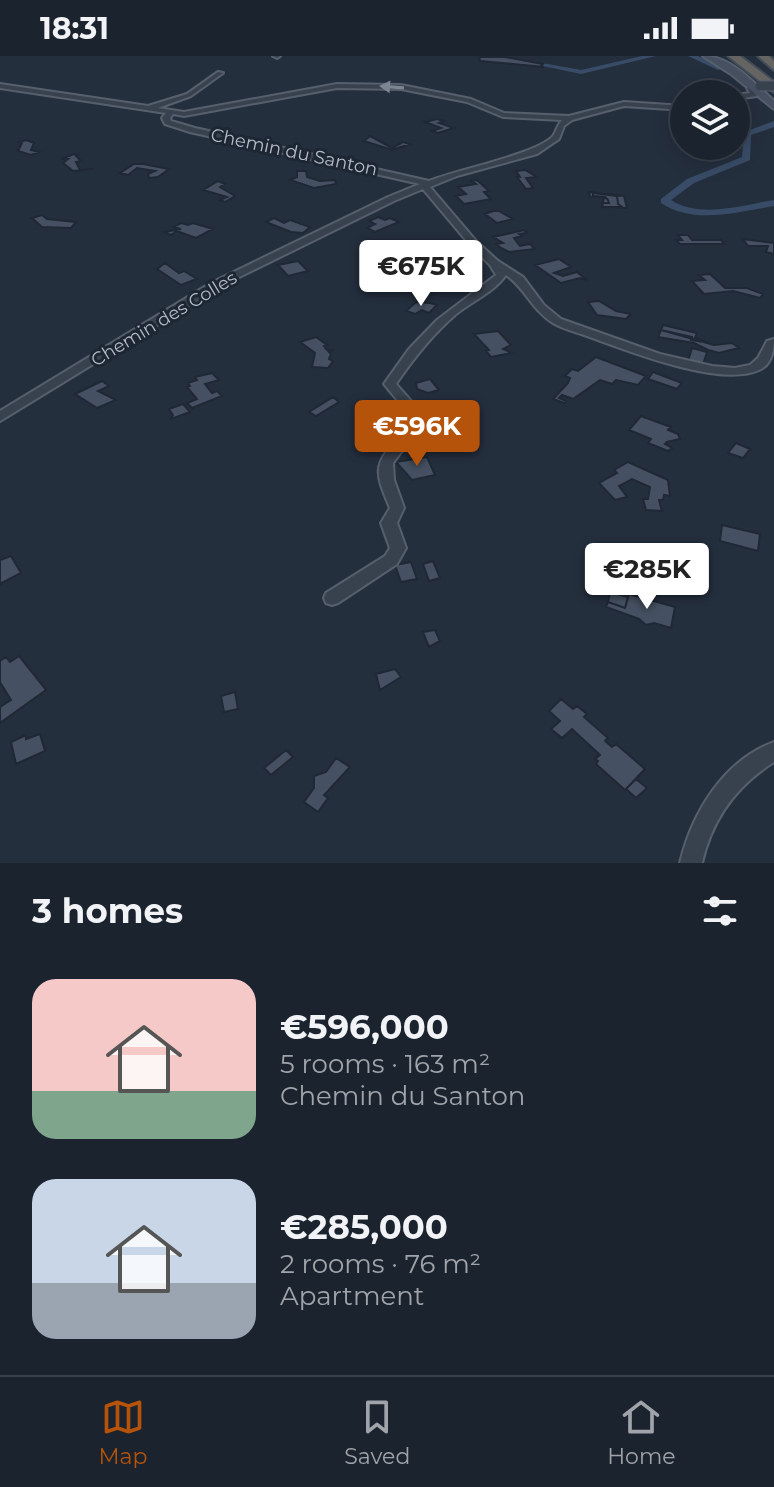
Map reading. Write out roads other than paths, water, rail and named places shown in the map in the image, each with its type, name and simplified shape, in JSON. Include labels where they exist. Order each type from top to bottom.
[{"type":"highway","points":[[743,56],[774,87]]},
{"type":"highway","points":[[751,56],[774,77]]},
{"type":"highway","points":[[763,56],[774,67]]},
{"type":"highway","points":[[732,62],[774,87]]},
{"type":"main road","points":[[707,56],[732,62],[754,90]]},
{"type":"street","points":[[147,109],[189,95],[220,73]]},
{"type":"street","points":[[0,86],[170,113],[193,113],[337,86],[401,87],[469,100],[503,115],[569,118],[617,104],[670,107]]},
{"type":"street","points":[[750,92],[774,87]]},
{"type":"street","name":"Chemin du Santon","points":[[170,113],[166,118],[168,122],[204,133],[428,185]]},
{"type":"street","name":"Chemin des Colles","points":[[0,417],[215,285],[297,247],[357,214],[454,174],[534,152],[556,137],[561,125],[569,118]]},
{"type":"street","points":[[428,185],[473,243],[494,263],[519,279],[540,307],[557,321],[706,369],[755,367],[763,362],[771,343],[774,343]]},
{"type":"street","points":[[332,598],[391,560],[398,548],[389,523],[397,508],[382,473],[386,458],[418,430],[420,419],[390,384],[427,337],[459,307],[495,282],[501,275],[494,263]]},
{"type":"street","points":[[691,863],[708,810],[750,765],[774,751]]},
{"type":"waterway","points":[[542,65],[581,72],[652,56]]},
{"type":"waterway","points":[[692,56],[721,68]]},
{"type":"waterway","points":[[774,124],[747,134],[747,158],[691,181],[665,201],[675,208],[702,212],[774,203]]}]
